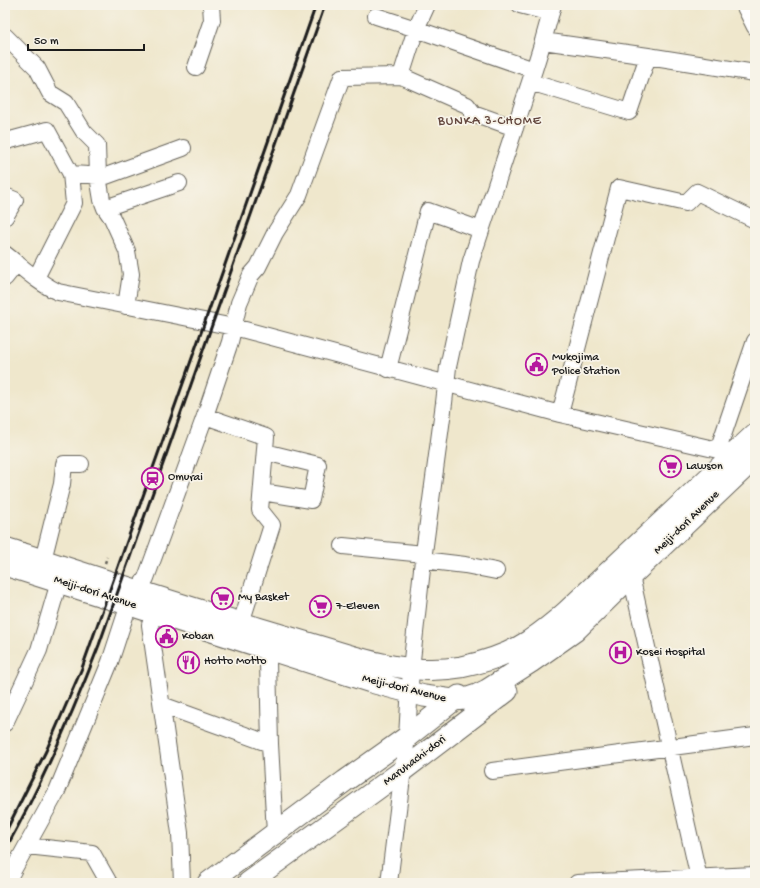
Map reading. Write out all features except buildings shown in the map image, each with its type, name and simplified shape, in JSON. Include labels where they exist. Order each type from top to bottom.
[{"type":"main road","name":"Meiji-dori Avenue","points":[[5,548],[43,560],[269,649],[372,682],[409,692],[439,699],[465,699],[487,690],[531,662],[575,631],[631,576],[741,454],[755,434]]},
{"type":"main road","name":"Meiji-dori Avenue","points":[[157,605],[241,623],[366,661],[411,669],[454,668],[480,662],[504,654],[528,642],[567,611],[741,454]]},
{"type":"main road","name":"Meiji-dori Avenue","points":[[5,565],[59,582],[134,597]]},
{"type":"main road","name":"Maruhachi-dori","points":[[252,882],[402,772],[530,672],[575,631]]},
{"type":"main road","name":"Maruhachi-dori","points":[[208,883],[274,833],[407,737],[528,642]]},
{"type":"street","points":[[196,67],[212,20],[211,5]]},
{"type":"street","points":[[401,76],[416,29],[427,5]]},
{"type":"street","points":[[389,883],[407,737],[411,669],[423,557],[448,367],[471,261],[532,76],[552,9],[520,5]]},
{"type":"street","points":[[744,5],[755,27]]},
{"type":"street","points":[[376,16],[416,29],[532,76],[629,112],[648,56]]},
{"type":"street","points":[[5,36],[37,68],[50,93],[66,103],[84,132],[97,145],[98,176],[102,200],[127,250],[131,274],[126,306]]},
{"type":"street","points":[[543,41],[755,73]]},
{"type":"street","points":[[6,883],[57,791],[110,662],[134,597],[146,578],[205,416],[230,342],[239,303],[252,275],[258,267],[275,233],[299,195],[342,77],[401,76],[467,105],[474,113],[515,128]]},
{"type":"street","points":[[5,142],[47,130],[71,174],[74,203],[36,278]]},
{"type":"street","points":[[71,174],[106,176],[183,148]]},
{"type":"street","points":[[105,208],[179,183]]},
{"type":"street","points":[[560,414],[619,188],[686,203],[697,192],[755,220]]},
{"type":"street","points":[[5,196],[15,200],[5,217]]},
{"type":"street","points":[[388,369],[428,211],[481,230]]},
{"type":"street","points":[[5,278],[11,258],[36,278],[58,292],[234,327],[560,414],[741,454],[755,341]]},
{"type":"street","points":[[205,416],[266,437],[260,510],[272,524],[241,623]]},
{"type":"street","points":[[262,492],[311,500],[318,465],[265,452]]},
{"type":"street","points":[[43,560],[62,484],[64,464],[81,464]]},
{"type":"street","points":[[343,546],[423,557],[496,571]]},
{"type":"street","points":[[631,576],[700,880]]},
{"type":"street","points":[[5,723],[39,650],[59,582]]},
{"type":"street","points":[[157,605],[150,625],[180,833],[182,883]]},
{"type":"street","points":[[269,649],[270,744],[274,833]]},
{"type":"street","points":[[162,705],[270,744]]},
{"type":"street","points":[[492,771],[755,736]]},
{"type":"street","points":[[27,846],[92,853],[109,883]]},
{"type":"street","points":[[577,883],[700,880],[755,875]]},
{"type":"railway","points":[[5,833],[46,751],[82,668],[316,5]]},
{"type":"railway","points":[[5,850],[32,800],[56,749],[99,645],[325,5]]},
{"type":"place","name":"Mukojima Police Station","points":[[536,365]]},
{"type":"place","name":"Lawson","points":[[671,467]]},
{"type":"place","name":"Omurai","points":[[153,478]]},
{"type":"place","name":"My Basket","points":[[223,598]]},
{"type":"place","name":"7-Eleven","points":[[320,607]]},
{"type":"place","name":"Koban","points":[[167,637]]},
{"type":"place","name":"Kosei Hospital","points":[[621,653]]},
{"type":"place","name":"Hotto Motto","points":[[189,662]]},
{"type":"district","name":"BUNKA 3-CHOME","points":[[490,121]]}]
